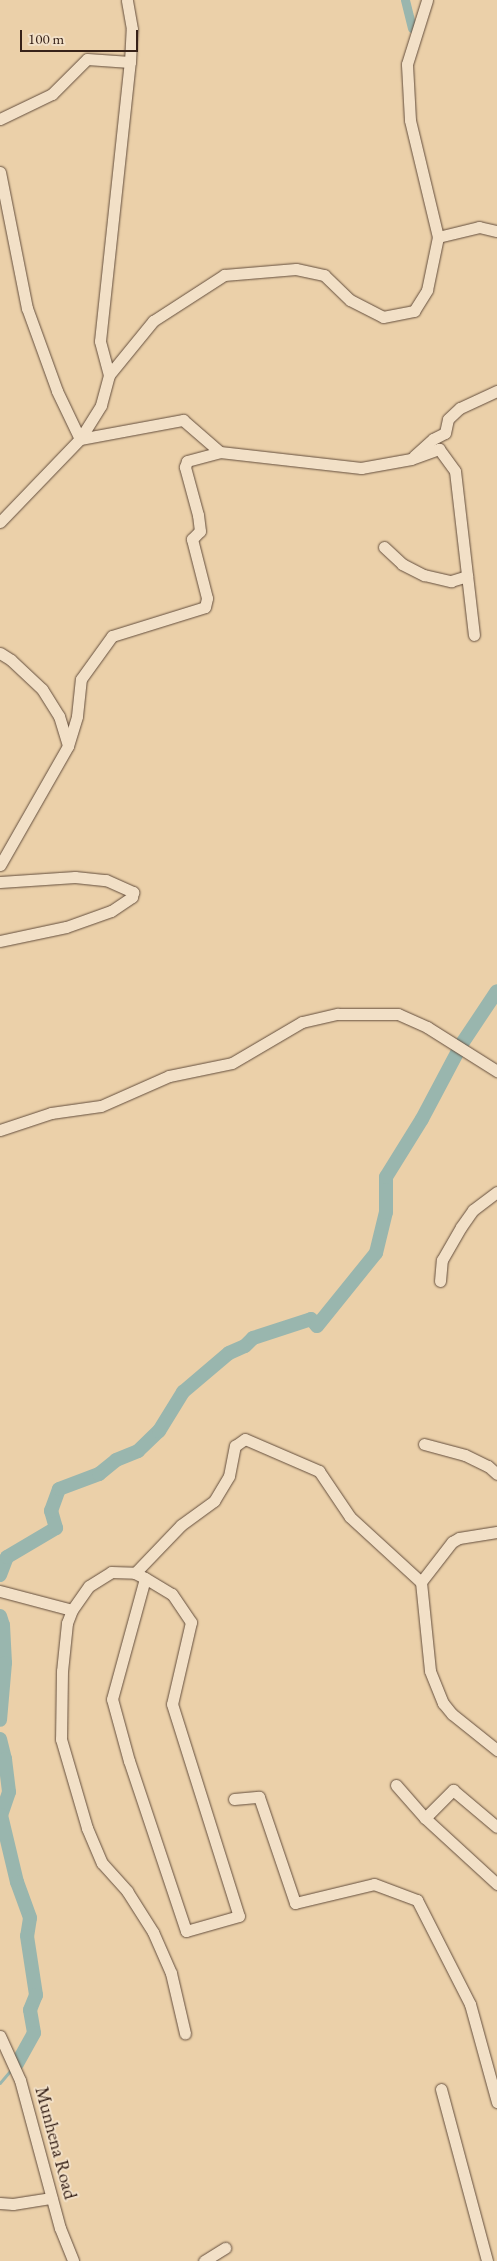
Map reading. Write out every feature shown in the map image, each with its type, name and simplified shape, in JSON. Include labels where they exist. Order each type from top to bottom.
[{"type":"street","points":[[109,375],[100,341],[130,62],[132,29],[127,0]]},
{"type":"street","points":[[0,522],[80,439],[101,405],[109,375],[153,320],[224,275],[296,269],[324,275],[350,300],[383,317],[414,311],[427,290],[438,237],[410,120],[408,64],[427,0]]},
{"type":"street","points":[[0,119],[52,94],[86,59],[130,62]]},
{"type":"street","points":[[0,172],[27,308],[57,391],[80,439]]},
{"type":"street","points":[[438,237],[479,227],[497,231]]},
{"type":"street","points":[[411,459],[433,439],[445,433],[448,419],[460,408],[497,391]]},
{"type":"street","points":[[80,439],[183,420],[220,452]]},
{"type":"street","points":[[0,865],[68,746],[76,716],[81,679],[112,636],[205,607],[207,598],[192,540],[200,531],[198,514],[185,467],[188,461],[220,452],[361,468],[411,459],[439,449],[455,471],[474,635]]},
{"type":"street","points":[[384,547],[402,564],[424,575],[452,581],[468,576]]},
{"type":"street","points":[[0,653],[11,660],[42,689],[59,716],[68,746]]},
{"type":"street","points":[[0,882],[75,877],[106,880],[133,892],[132,897],[111,911],[66,927],[0,941]]},
{"type":"street","points":[[0,1130],[50,1113],[101,1106],[169,1076],[232,1063],[302,1022],[338,1014],[398,1014],[427,1027],[497,1071]]},
{"type":"street","points":[[440,1281],[442,1260],[462,1227],[473,1210],[497,1192]]},
{"type":"street","points":[[185,2033],[171,1973],[153,1932],[128,1891],[102,1862],[87,1828],[61,1739],[62,1670],[67,1622],[72,1610],[89,1586],[111,1572],[140,1575],[172,1594],[191,1622],[172,1704],[239,1916],[186,1931],[129,1761],[112,1699],[140,1575],[181,1525],[214,1501],[229,1476],[235,1446],[245,1439],[319,1471],[350,1517],[421,1582],[430,1671],[443,1703],[452,1714],[496,1747]]},
{"type":"street","points":[[424,1444],[465,1455],[488,1466],[497,1474]]},
{"type":"street","points":[[421,1582],[452,1542],[459,1538],[497,1532]]},
{"type":"street","points":[[0,1591],[72,1610]]},
{"type":"street","points":[[396,1785],[425,1818],[497,1884]]},
{"type":"street","points":[[425,1818],[453,1790],[497,1827]]},
{"type":"street","points":[[234,1799],[259,1797],[295,1903],[374,1884],[417,1900],[470,2004],[497,2102]]},
{"type":"street","name":"Munhena Road","points":[[0,2036],[20,2080],[60,2228],[73,2261]]},
{"type":"street","points":[[441,2089],[487,2261]]},
{"type":"street","points":[[0,2203],[13,2204],[52,2198]]},
{"type":"street","points":[[204,2261],[225,2248]]},
{"type":"waterway","points":[[405,0],[412,28]]},
{"type":"waterway","points":[[463,1042],[497,991]]},
{"type":"waterway","points":[[0,1575],[7,1557],[56,1528],[51,1511],[59,1489],[99,1474],[116,1460],[138,1451],[159,1431],[183,1392],[229,1353],[245,1346],[253,1338],[311,1319],[317,1326],[376,1253],[386,1212],[386,1177],[422,1119],[458,1051]]},
{"type":"waterway","points":[[0,1616],[3,1625],[5,1663],[0,1720]]},
{"type":"waterway","points":[[0,1739],[5,1759],[9,1792],[1,1815],[17,1882],[30,1918],[27,1936],[36,1995],[30,2010],[34,2033],[17,2064]]},
{"type":"waterway","points":[[0,2083],[11,2070]]}]
